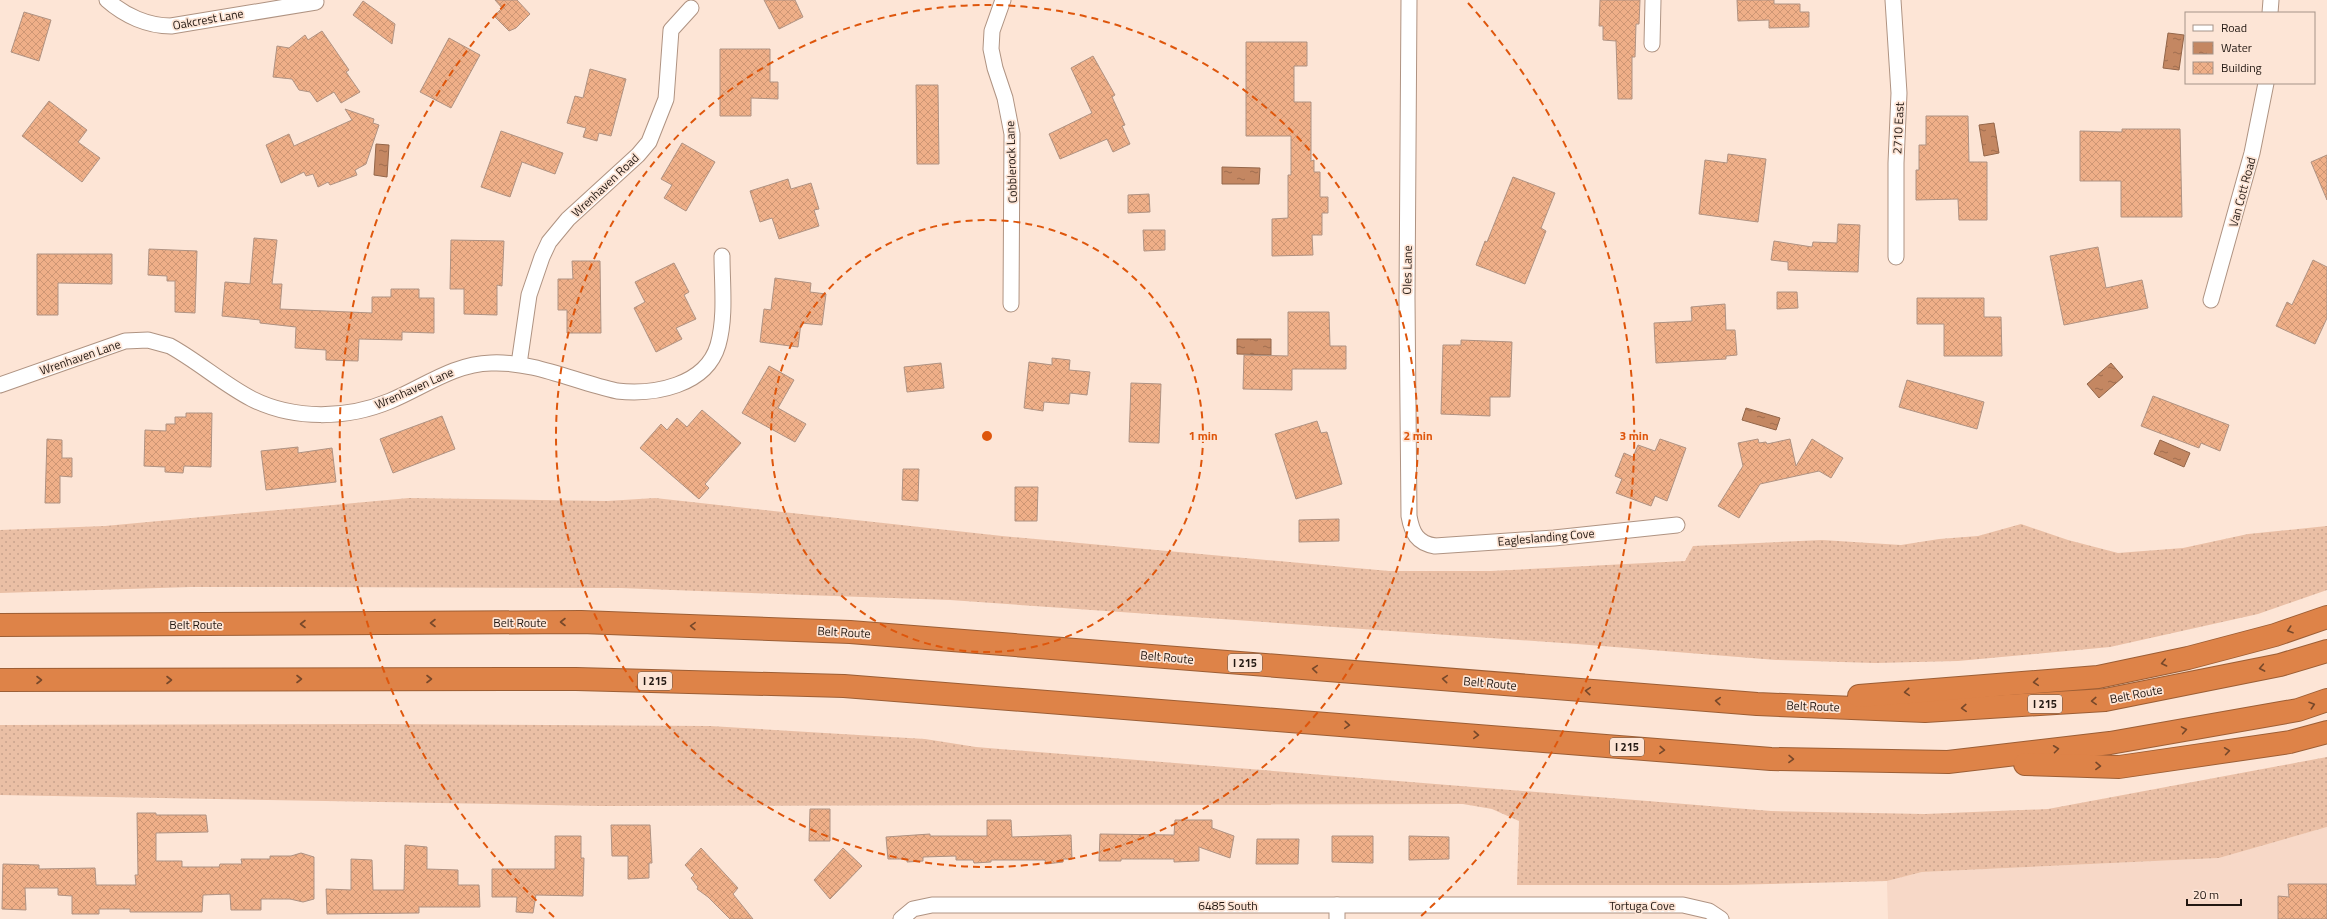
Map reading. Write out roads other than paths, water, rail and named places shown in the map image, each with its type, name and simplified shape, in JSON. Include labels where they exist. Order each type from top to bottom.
[{"type":"highway","points":[[1757,704],[2098,677],[2188,658],[2275,635],[2327,617]]},
{"type":"highway","name":"Belt Route","points":[[0,625],[581,622],[850,632],[1757,704],[1925,711],[2105,700],[2280,665],[2327,651]]},
{"type":"highway","name":"I 215","points":[[0,680],[576,679],[844,686],[1772,758],[1948,762],[2110,743],[2298,710],[2327,700]]},
{"type":"highway","points":[[1948,762],[2120,767],[2290,742],[2327,732]]},
{"type":"street","name":"Oakcrest Lane","points":[[107,0],[139,20],[160,26],[171,26],[316,2]]},
{"type":"street","name":"Cobblerock Lane","points":[[1003,0],[992,32],[991,49],[995,68],[1005,98],[1012,134],[1011,304]]},
{"type":"street","name":"Oles Lane","points":[[1409,0],[1407,299],[1409,516],[1413,532],[1417,538]]},
{"type":"street","points":[[1652,44],[1653,0]]},
{"type":"street","name":"2710 East","points":[[1893,0],[1899,93],[1896,163],[1896,257]]},
{"type":"street","points":[[2270,0],[2270,12]]},
{"type":"street","name":"Wrenhaven Road","points":[[519,364],[529,296],[542,257],[550,242],[568,220],[638,155],[652,138],[663,111],[668,90],[672,30],[691,8]]},
{"type":"street","name":"Van Cott Road","points":[[2211,300],[2252,153],[2266,84]]},
{"type":"street","name":"Wrenhaven Lane","points":[[0,385],[114,344],[148,340],[175,349],[241,393],[262,404],[290,412],[322,414],[356,410],[390,401],[459,368],[491,362],[519,364],[617,391],[646,392],[672,387],[686,381],[707,365],[718,346],[721,326],[722,256]]},
{"type":"street","name":"Eagleslanding Cove","points":[[1417,538],[1422,542],[1435,546],[1554,538],[1677,525]]},
{"type":"street","name":"6485 South","points":[[901,919],[913,908],[932,905],[1141,912],[1559,912]]},
{"type":"street","name":"Tortuga Cove","points":[[1559,912],[1684,905],[1710,911],[1722,919]]},
{"type":"water","points":[[2168,33],[2184,35],[2179,70],[2163,68]]},
{"type":"water","points":[[1994,123],[1999,153],[1984,156],[1979,125]]},
{"type":"water","points":[[376,144],[389,145],[387,177],[374,175]]},
{"type":"water","points":[[1222,167],[1260,168],[1259,184],[1222,184]]},
{"type":"water","points":[[1237,339],[1271,339],[1271,355],[1237,354]]},
{"type":"water","points":[[2111,363],[2123,377],[2099,398],[2087,384]]},
{"type":"water","points":[[1746,408],[1780,418],[1776,430],[1742,420]]},
{"type":"water","points":[[2160,440],[2190,453],[2184,467],[2154,454]]}]
